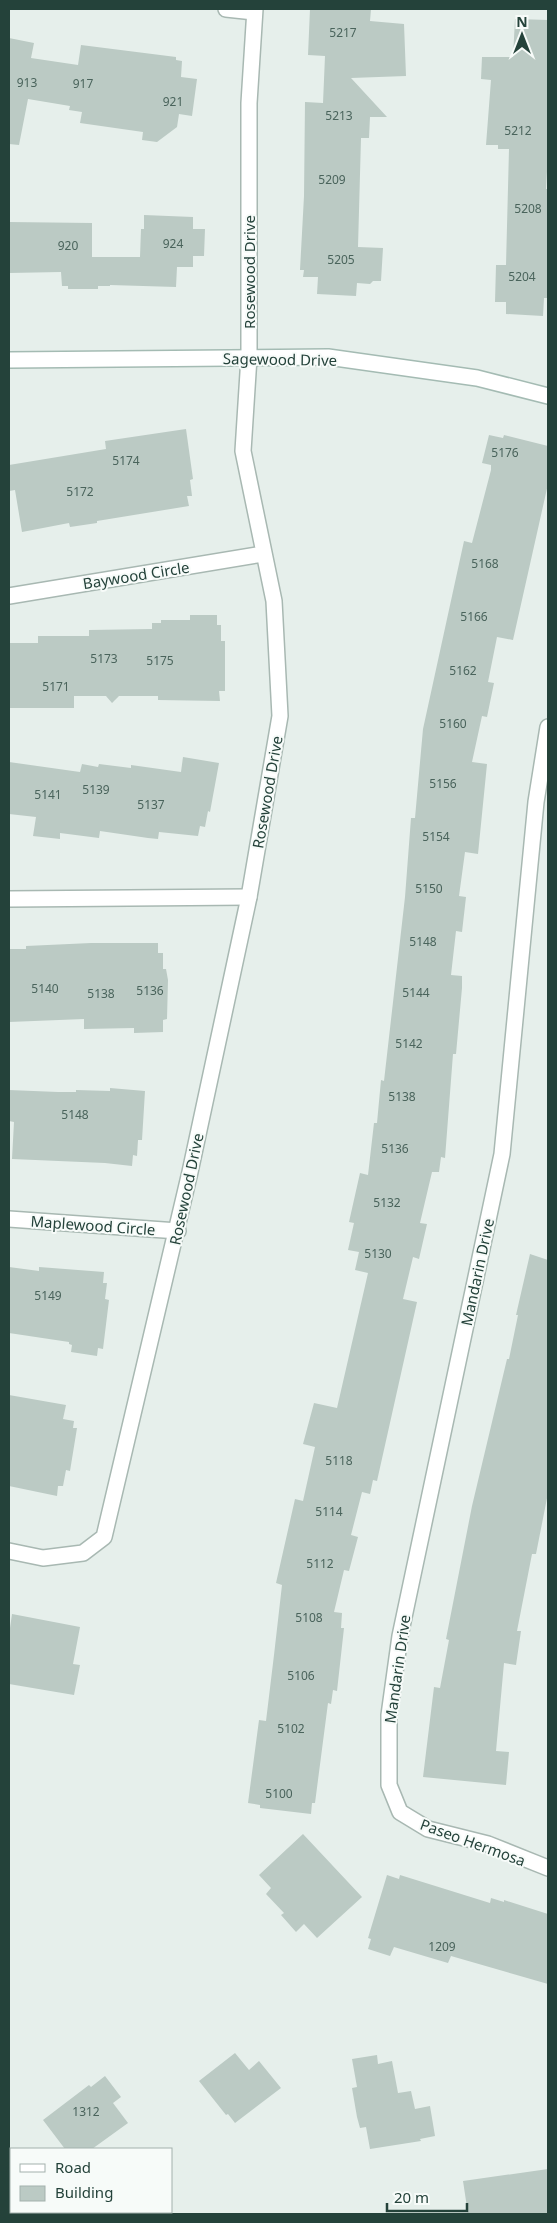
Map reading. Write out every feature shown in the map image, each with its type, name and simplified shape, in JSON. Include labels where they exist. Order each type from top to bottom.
[{"type":"street","points":[[226,9],[255,10]]},
{"type":"street","name":"Rosewood Drive","points":[[9,1551],[44,1558],[84,1553],[104,1537],[178,1231],[249,897],[280,716],[274,601],[243,451],[249,357],[249,103],[255,10]]},
{"type":"street","name":"Sagewood Drive","points":[[9,360],[328,357],[477,378],[548,396]]},
{"type":"street","name":"Baywood Circle","points":[[9,596],[263,554]]},
{"type":"street","name":"Mandarin Drive","points":[[400,1812],[388,1785],[388,1715],[400,1636],[502,1154],[536,802],[548,727]]},
{"type":"street","points":[[9,899],[249,897]]},
{"type":"street","name":"Maplewood Circle","points":[[9,1219],[178,1231]]},
{"type":"street","name":"Paseo Hermosa","points":[[400,1812],[428,1829],[488,1844],[548,1868]]},
{"type":"building","points":[[310,9],[371,9],[370,21],[404,24],[406,76],[351,78],[387,117],[370,117],[369,138],[361,138],[358,247],[383,248],[381,281],[373,281],[370,284],[357,283],[356,296],[317,294],[318,277],[303,277],[304,270],[300,270],[304,196],[305,102],[323,103],[325,56],[308,55]]},
{"type":"building","points":[[515,19],[548,20],[548,154],[546,189],[548,189],[548,298],[544,298],[543,316],[506,314],[506,302],[495,302],[496,265],[506,265],[509,149],[498,149],[498,145],[486,145],[491,80],[481,79],[482,57],[513,57]]},
{"type":"building","points":[[9,38],[34,43],[31,58],[78,65],[81,45],[176,57],[176,60],[182,61],[181,77],[197,79],[192,116],[179,114],[177,127],[157,142],[142,140],[143,132],[80,123],[82,112],[69,110],[70,106],[28,99],[19,145],[9,144]]},
{"type":"building","points":[[144,215],[193,217],[193,229],[205,229],[204,256],[193,256],[193,267],[177,267],[176,287],[110,285],[98,286],[98,289],[68,289],[68,286],[62,286],[61,272],[9,273],[9,222],[92,223],[92,257],[140,257],[141,229],[144,229]]},
{"type":"building","points":[[186,429],[193,479],[190,480],[192,496],[187,496],[189,506],[97,521],[97,523],[70,527],[69,523],[22,532],[15,490],[9,491],[9,465],[106,449],[105,441]]},
{"type":"building","points":[[489,435],[503,438],[504,435],[548,446],[548,484],[513,640],[497,637],[488,682],[494,683],[487,717],[482,716],[472,762],[487,764],[478,854],[465,852],[459,896],[466,897],[462,932],[456,931],[451,975],[462,976],[462,988],[456,1054],[453,1054],[445,1158],[441,1157],[439,1172],[432,1172],[420,1223],[427,1224],[419,1259],[413,1257],[403,1299],[417,1302],[377,1481],[373,1480],[370,1494],[362,1492],[351,1535],[358,1537],[349,1571],[344,1570],[334,1612],[342,1613],[341,1628],[344,1628],[337,1691],[333,1690],[331,1704],[328,1703],[315,1803],[312,1803],[311,1814],[260,1808],[260,1805],[248,1803],[259,1720],[266,1721],[282,1585],[276,1583],[295,1499],[303,1501],[315,1447],[303,1444],[314,1403],[337,1408],[368,1273],[355,1270],[359,1252],[348,1250],[354,1223],[349,1222],[360,1173],[368,1175],[374,1123],[377,1123],[381,1080],[384,1081],[405,897],[411,818],[415,818],[423,729],[464,541],[472,543],[491,470],[491,465],[482,463]]},
{"type":"building","points":[[190,615],[217,615],[217,625],[221,625],[221,641],[225,641],[225,691],[219,691],[220,701],[158,700],[158,696],[119,696],[112,703],[106,696],[74,696],[74,708],[9,708],[9,643],[38,643],[38,636],[89,636],[89,630],[152,629],[152,623],[161,623],[161,620],[190,620]]},
{"type":"building","points":[[183,757],[219,763],[210,812],[208,811],[205,827],[200,826],[198,836],[159,832],[158,839],[100,831],[99,838],[60,833],[60,839],[33,836],[36,817],[9,814],[9,762],[80,772],[82,764],[98,767],[99,764],[131,768],[131,765],[181,772]]},
{"type":"building","points":[[91,943],[158,943],[158,953],[163,953],[163,969],[166,969],[168,980],[167,1019],[163,1020],[163,1032],[134,1033],[134,1028],[84,1029],[84,1019],[9,1022],[9,949],[26,949],[26,946]]},
{"type":"building","points":[[110,1088],[145,1091],[142,1140],[138,1140],[137,1156],[133,1155],[132,1166],[12,1159],[14,1122],[9,1121],[9,1090],[76,1092],[76,1090],[110,1091]]},
{"type":"building","points":[[530,1254],[548,1260],[548,1493],[536,1554],[532,1554],[517,1631],[521,1631],[516,1665],[504,1663],[496,1751],[509,1752],[506,1785],[423,1777],[434,1687],[440,1688],[449,1640],[446,1639],[472,1506],[507,1359],[509,1359],[518,1315],[516,1315]]},
{"type":"building","points":[[9,1267],[39,1271],[39,1267],[104,1272],[103,1283],[107,1283],[105,1299],[109,1300],[103,1349],[98,1348],[97,1356],[71,1352],[72,1345],[69,1342],[9,1333]]},
{"type":"building","points":[[9,1395],[66,1405],[63,1419],[74,1421],[73,1428],[77,1428],[70,1471],[66,1470],[63,1486],[58,1486],[57,1496],[9,1486]]},
{"type":"building","points":[[12,1614],[80,1627],[73,1664],[80,1665],[74,1695],[9,1684],[9,1635]]},
{"type":"building","points":[[303,1834],[362,1897],[317,1938],[304,1924],[296,1932],[281,1915],[284,1913],[266,1894],[271,1888],[259,1875]]},
{"type":"building","points":[[387,1875],[399,1879],[400,1875],[490,1903],[491,1898],[504,1902],[504,1900],[548,1914],[548,1984],[451,1956],[448,1963],[394,1947],[390,1956],[368,1949],[371,1939],[368,1938]]},
{"type":"building","points":[[235,2053],[249,2070],[259,2061],[281,2088],[235,2123],[228,2114],[226,2115],[199,2081]]},
{"type":"building","points":[[377,2055],[378,2064],[392,2061],[398,2093],[411,2091],[415,2109],[430,2106],[435,2136],[420,2139],[421,2141],[370,2149],[366,2127],[360,2128],[357,2117],[352,2088],[357,2087],[352,2059]]},
{"type":"building","points":[[105,2076],[121,2097],[113,2103],[128,2123],[93,2148],[64,2148],[43,2120],[89,2085],[91,2087]]},
{"type":"building","points":[[548,2169],[548,2214],[468,2214],[463,2181]]}]
